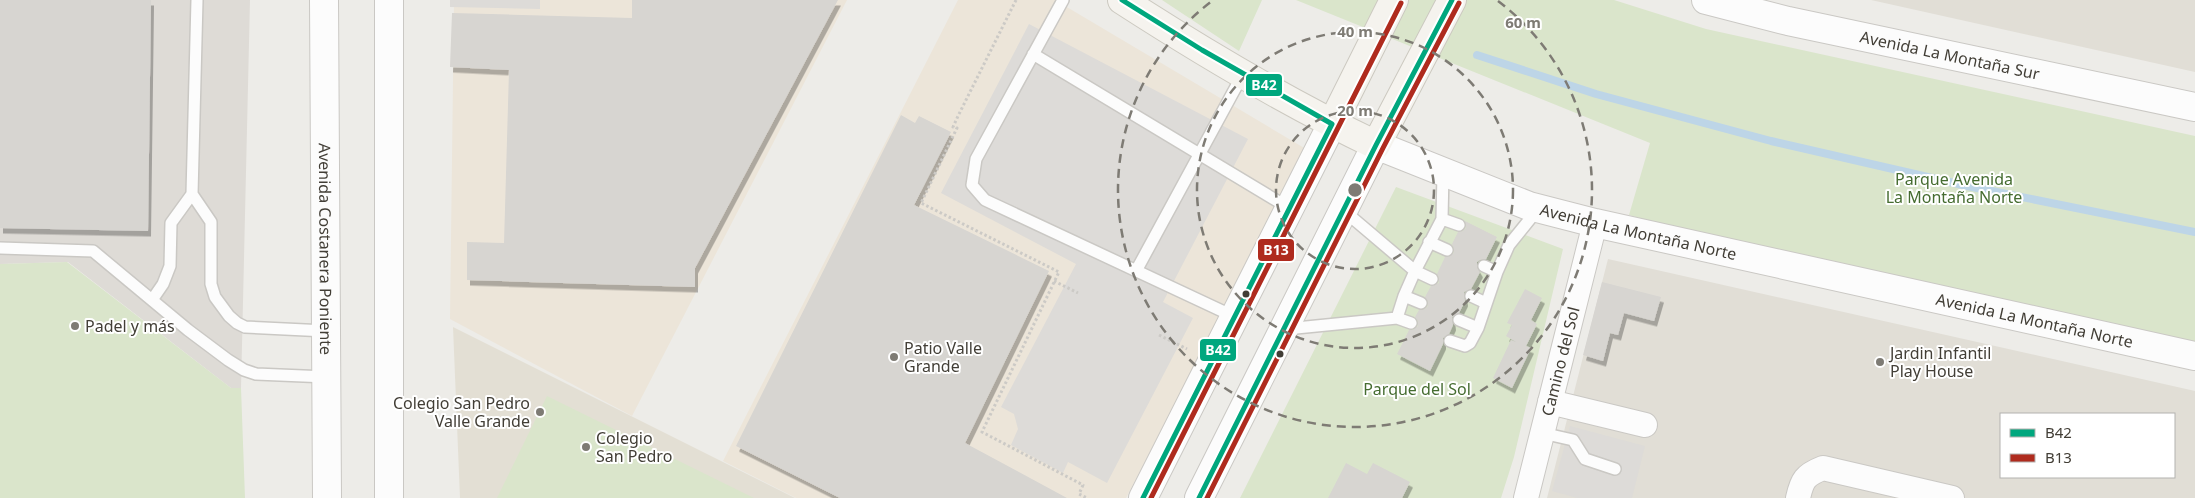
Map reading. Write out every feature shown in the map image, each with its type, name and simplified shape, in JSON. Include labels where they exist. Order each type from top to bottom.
[{"type":"main road","name":"Avenida La Montaña Norte","points":[[1122,0],[1243,74],[1332,124],[1376,145]]},
{"type":"main road","points":[[1332,124],[1394,0]]},
{"type":"main road","points":[[1376,145],[1452,0]]},
{"type":"street","name":"Avenida Costanera Poniente","points":[[324,0],[328,498]]},
{"type":"street","points":[[389,0],[389,498]]},
{"type":"street","name":"Avenida La Montaña Sur","points":[[1706,0],[1788,21],[2195,106]]},
{"type":"street","points":[[1143,498],[1332,124]]},
{"type":"street","points":[[1199,498],[1376,145]]},
{"type":"street","name":"Avenida La Montaña Norte","points":[[1376,145],[1443,173],[1538,208],[1595,223],[2195,356]]},
{"type":"street","name":"Camino del Sol","points":[[1526,498],[1595,223]]},
{"type":"street","points":[[1550,402],[1645,425]]},
{"type":"street","points":[[1798,498],[1801,485],[1808,474],[1823,468],[1952,498]]},
{"type":"lane","points":[[152,300],[163,284],[170,266],[171,223],[192,194],[196,0]]},
{"type":"lane","points":[[1063,0],[976,159],[972,185],[985,200],[1235,317]]},
{"type":"lane","points":[[1033,54],[1289,208]]},
{"type":"lane","points":[[1136,271],[1243,74]]},
{"type":"lane","points":[[1398,318],[1404,296],[1415,271],[1442,219],[1443,173]]},
{"type":"lane","points":[[192,194],[211,222],[211,284],[220,306],[237,323],[245,326],[326,331]]},
{"type":"lane","points":[[1450,341],[1465,346],[1470,343],[1478,328],[1497,272],[1509,245],[1538,208]]},
{"type":"lane","points":[[1343,210],[1415,271],[1432,279]]},
{"type":"lane","points":[[1442,219],[1460,226]]},
{"type":"lane","points":[[1498,241],[1509,245]]},
{"type":"lane","points":[[1429,242],[1447,250]]},
{"type":"lane","points":[[0,248],[93,251],[221,355],[250,372],[327,377]]},
{"type":"lane","points":[[1484,266],[1497,272]]},
{"type":"lane","points":[[1404,296],[1421,304]]},
{"type":"lane","points":[[1471,296],[1486,303]]},
{"type":"lane","points":[[1284,329],[1398,318],[1411,323]]},
{"type":"lane","points":[[1459,320],[1478,328]]},
{"type":"lane","points":[[1542,433],[1573,440],[1585,459],[1615,469]]},
{"type":"path","points":[[1016,0],[958,116],[953,127],[957,128],[921,202],[1059,272],[982,432],[1083,485],[1079,494],[1087,498]]},
{"type":"path","points":[[1054,281],[1078,293]]},
{"type":"path","points":[[1159,335],[1188,349]]},
{"type":"shaded area","points":[[0,0],[250,0],[241,388],[231,388],[68,262],[0,264]]},
{"type":"shaded area","points":[[450,0],[540,0],[540,9],[450,7]]},
{"type":"shaded area","points":[[454,0],[847,0],[632,416],[450,319]]},
{"type":"shaded area","points":[[958,0],[1055,0],[1306,149],[1126,498],[796,498],[723,461]]},
{"type":"shaded area","points":[[1871,0],[2195,0],[2195,72]]},
{"type":"shaded area","points":[[1029,24],[1248,139],[1163,302],[1193,318],[1107,483],[1068,462],[1063,473],[1011,445],[1018,429],[1014,414],[1001,407],[1076,264],[941,193]]},
{"type":"shaded area","points":[[1608,259],[2195,391],[2195,498],[1547,498]]},
{"type":"shaded area","name":"Colegio San Pedro Valle Grande","points":[[453,327],[795,498],[460,498]]},
{"type":"shaded area","points":[[1570,426],[1645,446],[1632,498],[1577,498],[1552,491]]},
{"type":"green space","points":[[1162,0],[1262,0],[1239,51]]},
{"type":"green space","name":"Parque Avenida La Montaña Norte","points":[[1296,0],[1614,0],[1706,29],[2195,136],[2195,345],[1713,238],[1629,215],[1650,143]]},
{"type":"green space","name":"Parque del Sol","points":[[1396,187],[1563,249],[1514,457],[1501,498],[1240,498]]},
{"type":"green space","name":"Padel y más","points":[[67,262],[231,388],[241,388],[245,498],[0,498],[0,264]]},
{"type":"green space","name":"Colegio San Pedro","points":[[547,396],[754,498],[497,498]]},
{"type":"building","points":[[0,0],[151,0],[148,231],[0,228]]},
{"type":"building","points":[[632,0],[838,0],[695,268],[695,287],[467,280],[467,242],[504,243],[509,70],[450,67],[452,13],[632,18]]},
{"type":"building","name":"Patio Valle Grande","points":[[901,115],[915,123],[919,116],[951,132],[914,205],[1049,271],[965,443],[1067,498],[840,498],[736,446]]},
{"type":"building","points":[[1465,221],[1497,237],[1486,259],[1477,262],[1480,272],[1471,289],[1464,292],[1465,301],[1459,313],[1452,317],[1453,325],[1449,334],[1443,338],[1443,344],[1430,371],[1397,354],[1409,330],[1413,330],[1418,326],[1418,321],[1415,317],[1419,310],[1425,309],[1428,306],[1425,297],[1431,286],[1439,283],[1437,274],[1445,257],[1454,253],[1452,244],[1458,232],[1466,228]]},
{"type":"building","points":[[1602,282],[1661,297],[1654,321],[1624,313],[1618,335],[1610,333],[1603,361],[1583,355]]},
{"type":"building","points":[[1525,289],[1542,298],[1531,320],[1537,324],[1526,346],[1531,348],[1512,388],[1493,378],[1511,340],[1516,342],[1506,336],[1512,325],[1507,323]]},
{"type":"building","points":[[1346,463],[1367,474],[1373,463],[1410,482],[1402,498],[1328,498]]},
{"type":"waterway","points":[[1477,55],[1596,94],[1771,141],[1967,186],[2195,232]]},
{"type":"transit line","name":"B42","points":[[1122,0],[1202,50],[1332,124],[1143,498]]},
{"type":"transit line","name":"B42","points":[[1199,498],[1376,145],[1452,0]]},
{"type":"transit line","name":"B13","points":[[1151,498],[1401,3]]},
{"type":"transit line","name":"B13","points":[[1207,498],[1383,148],[1459,3]]},
{"type":"place","name":"Padel y más","points":[[75,326]]},
{"type":"place","name":"Patio Valle Grande","points":[[894,357]]},
{"type":"place","name":"Jardin Infantil Play House","points":[[1880,362]]},
{"type":"place","name":"Colegio San Pedro Valle Grande","points":[[540,412]]},
{"type":"place","name":"Colegio San Pedro","points":[[586,447]]}]
